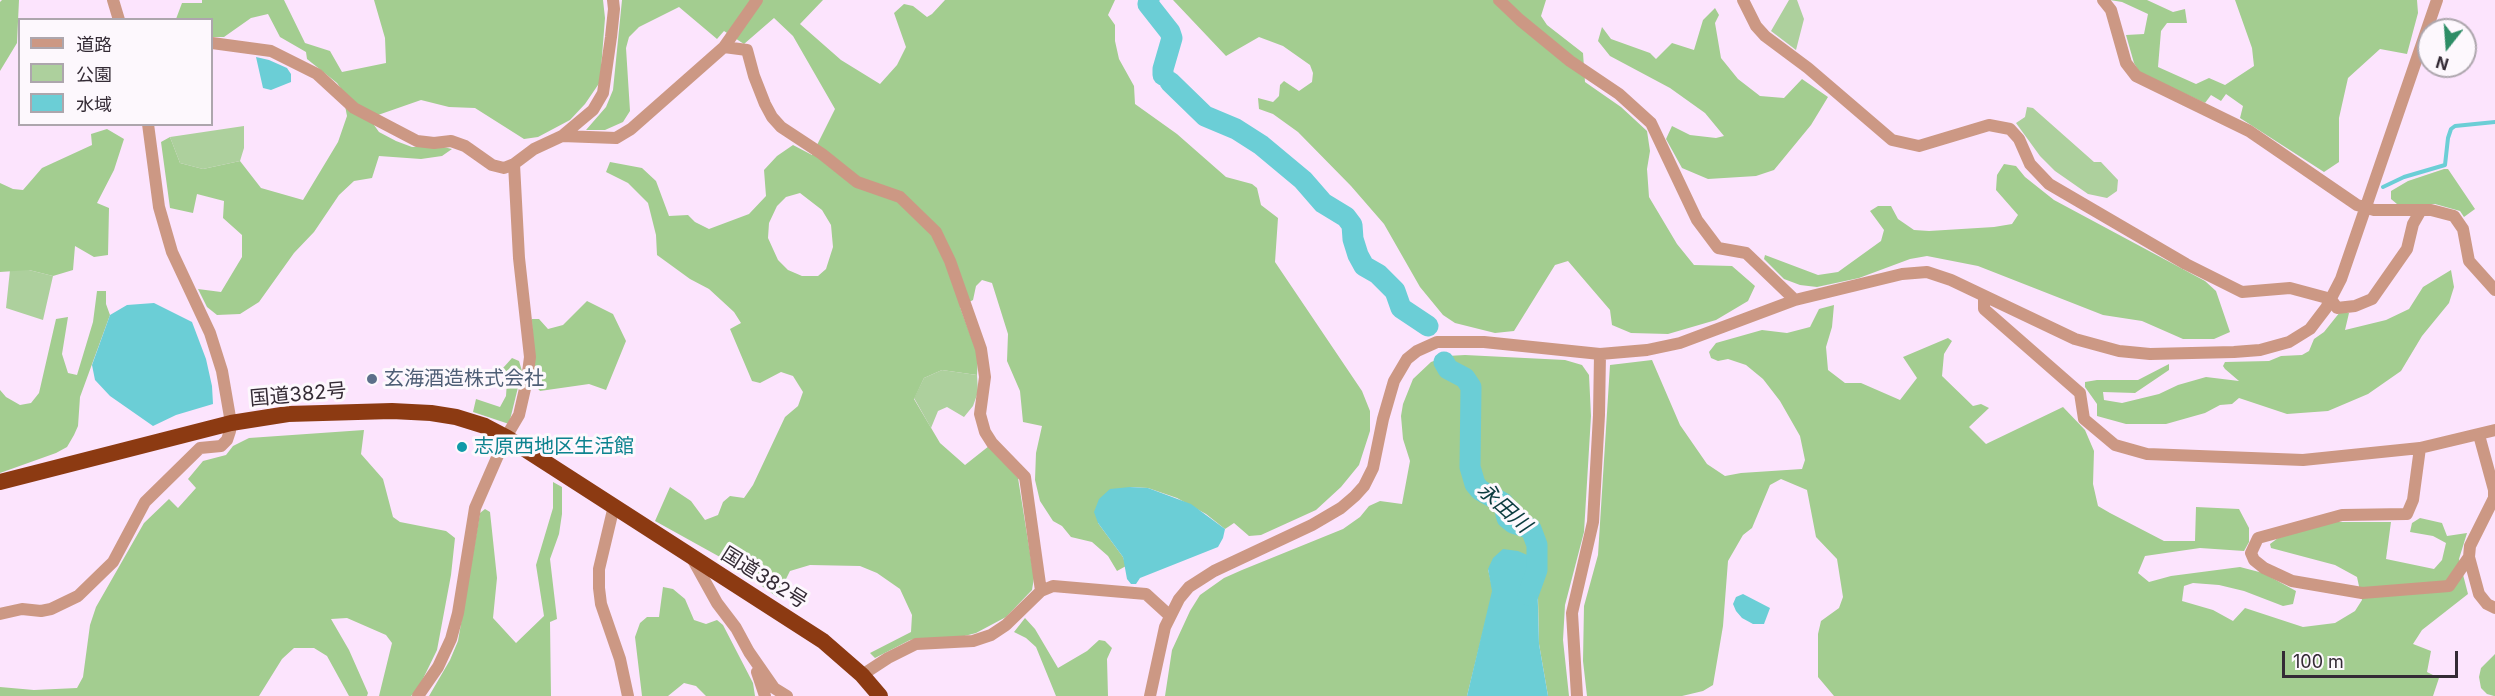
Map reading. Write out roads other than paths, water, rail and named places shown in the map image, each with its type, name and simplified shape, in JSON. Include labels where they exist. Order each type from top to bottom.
[{"type":"highway","name":"国道382号","points":[[0,482],[231,423],[288,414],[392,411],[456,417],[485,426],[506,437],[823,641],[862,675],[880,696]]},
{"type":"street","points":[[113,0],[118,18]]},
{"type":"street","points":[[213,43],[271,51],[317,74],[354,108],[417,141],[434,143],[451,141],[465,146],[492,165],[504,168],[514,164],[534,149],[562,136],[593,110],[603,93],[611,37],[613,0]]},
{"type":"street","points":[[562,136],[616,138],[631,129],[724,47],[757,0]]},
{"type":"street","points":[[1499,0],[1570,61],[1618,94],[1651,123],[1697,220],[1718,248],[1746,253],[1795,300]]},
{"type":"street","points":[[1743,0],[1756,26],[1765,36],[1808,68],[1892,140],[1918,146],[1989,125],[2010,129],[2019,139],[2030,164],[2049,184],[2232,289],[2250,293],[2290,288],[2331,299],[2337,308],[2355,306],[2372,299],[2407,249],[2413,224],[2421,210]]},
{"type":"street","points":[[2103,0],[2111,10],[2126,63],[2136,76],[2249,131],[2366,208],[2431,210],[2454,216],[2463,229],[2469,261],[2495,290]]},
{"type":"street","points":[[1150,696],[1159,648],[1169,615],[1189,587],[1200,579],[1312,525],[1341,508],[1355,496],[1364,486],[1373,468],[1394,381],[1407,359],[1417,351],[1437,342],[1450,340],[1600,354],[1628,353],[1680,343],[1795,300],[1902,274],[1927,272],[1951,280],[2090,345],[2119,351],[2150,354],[2234,352],[2289,342],[2310,329],[2331,299],[2366,208],[2437,0]]},
{"type":"street","points":[[724,47],[747,50],[765,104],[781,127],[822,154],[857,183],[900,197],[936,232],[950,261],[981,350],[985,377],[980,414],[985,432],[992,443],[1024,477],[1041,591]]},
{"type":"street","points":[[0,614],[22,609],[41,611],[51,609],[78,596],[113,562],[146,502],[200,448],[221,446],[227,440],[231,423],[222,371],[210,333],[172,252],[159,207],[148,126]]},
{"type":"street","points":[[418,696],[438,667],[451,639],[458,613],[475,508],[506,437],[519,415],[527,380],[530,357],[519,258],[514,164]]},
{"type":"street","points":[[1984,297],[1984,309],[2080,393],[2084,419],[2115,445],[2147,454],[2302,460],[2420,448],[2495,430]]},
{"type":"street","points":[[1577,696],[1572,613],[1593,522],[1600,354]]},
{"type":"street","points":[[2479,435],[2494,490],[2494,498],[2470,546],[2469,557],[2479,594],[2487,604],[2495,608]]},
{"type":"street","points":[[2420,448],[2414,500],[2407,514],[2395,516],[2342,515],[2258,538],[2251,553],[2254,560],[2264,568],[2292,581],[2362,593],[2450,586],[2469,557]]},
{"type":"street","points":[[614,506],[608,523],[599,569],[599,588],[601,604],[620,659],[628,696]]},
{"type":"street","points":[[691,556],[717,603],[749,652],[774,688],[788,696]]},
{"type":"street","points":[[862,675],[916,644],[973,641],[991,635],[1006,625],[1041,591],[1053,586],[1146,594],[1169,615]]},
{"type":"street","points":[[749,652],[765,696]]},
{"type":"water","points":[[256,57],[287,68],[291,74],[291,82],[271,90],[263,88]]},
{"type":"water","points":[[154,303],[192,322],[206,359],[213,404],[176,415],[153,426],[110,396],[95,380],[92,365],[110,315],[127,305]]},
{"type":"water","points":[[1148,488],[1191,504],[1225,529],[1218,547],[1140,578],[1136,584],[1131,584],[1127,579],[1123,557],[1098,523],[1094,512],[1099,499],[1110,489]]},
{"type":"water","points":[[1503,549],[1518,551],[1532,557],[1537,570],[1539,644],[1548,696],[1467,696],[1492,591],[1488,569],[1493,558]]},
{"type":"water","points":[[1743,594],[1770,608],[1764,624],[1753,624],[1742,618],[1736,611],[1733,604],[1736,597]]},
{"type":"waterway","name":"永田川","points":[[1149,0],[1148,4],[1170,32],[1172,38],[1163,75]]},
{"type":"waterway","name":"永田川","points":[[1170,82],[1205,116],[1236,129],[1261,145],[1303,180],[1323,203],[1346,217],[1352,225],[1353,239],[1364,266],[1378,274],[1395,291],[1401,308],[1428,326]]},
{"type":"waterway","points":[[2383,187],[2404,177],[2445,165],[2448,138],[2451,129],[2455,126],[2495,122]]},
{"type":"waterway","name":"永田川","points":[[1444,362],[1448,369],[1465,378],[1471,387],[1470,467],[1475,484],[1480,490],[1503,503],[1507,518],[1513,523],[1531,529],[1537,545],[1537,570],[1528,595]]},
{"type":"place","name":"玄海酒造株式会社","points":[[372,379]]},
{"type":"place","name":"志原西地区生活館","points":[[462,447]]}]
